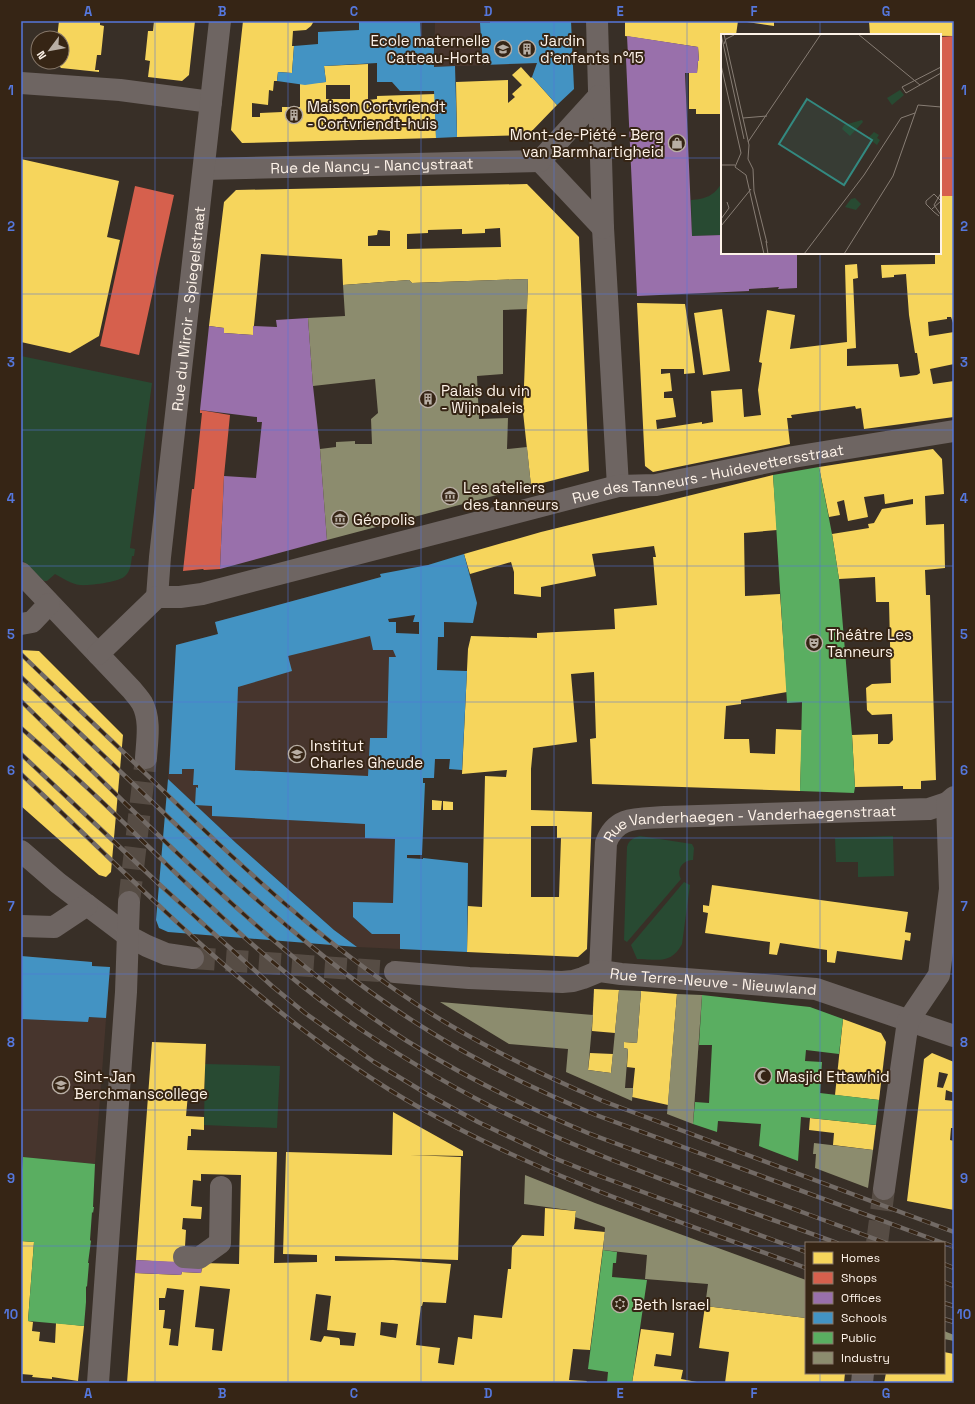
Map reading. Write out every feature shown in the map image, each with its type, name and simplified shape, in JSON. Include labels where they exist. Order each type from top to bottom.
[{"type":"street","name":"Rue du Miroir - Spiegelstraat","points":[[157,597],[160,557],[220,21]]},
{"type":"street","points":[[598,21],[602,228],[618,486]]},
{"type":"street","points":[[21,83],[120,90],[211,102]]},
{"type":"street","points":[[600,96],[540,161],[602,228]]},
{"type":"street","name":"Rue de Nancy - Nancystraat","points":[[204,169],[540,161]]},
{"type":"street","name":"Rue des Tanneurs - Huidevettersstraat","points":[[157,597],[180,597],[202,594],[618,486],[656,485],[793,457],[954,431]]},
{"type":"street","points":[[21,573],[132,690],[142,703],[146,714],[146,758]]},
{"type":"street","points":[[98,654],[157,597]]},
{"type":"street","points":[[21,624],[32,622],[49,604]]},
{"type":"street","points":[[884,1189],[908,1021],[939,975],[950,889],[952,799]]},
{"type":"street","name":"Rue Vanderhaegen - Vanderhaegenstraat","points":[[600,971],[606,842],[613,828],[619,823],[634,819],[664,817],[917,810],[930,809],[952,799]]},
{"type":"street","points":[[21,851],[58,883],[128,936],[166,954],[193,958]]},
{"type":"street","points":[[98,1383],[126,992],[129,902]]},
{"type":"street","points":[[21,926],[54,927],[87,905]]},
{"type":"street","name":"Rue Terre-Neuve - Nieuwland","points":[[395,972],[469,978],[562,982],[573,981],[600,971],[620,974],[816,989],[954,1036]]},
{"type":"street","points":[[184,1257],[199,1258],[220,1243],[222,1187]]},
{"type":"shaded area","name":"Ecole maternelle Catteau-Horta","points":[[435,21],[571,21],[573,62],[434,67]]},
{"type":"shaded area","name":"Institut Charles Gheude","points":[[381,577],[388,619],[389,622],[396,622],[396,633],[427,634],[423,783],[398,782],[393,903],[402,904],[400,949],[357,947],[334,930],[236,843],[168,779],[176,645],[218,634],[215,622]]},
{"type":"shaded area","name":"Sint-Jan Berchmanscollege","points":[[21,956],[92,962],[92,966],[110,967],[95,1164],[23,1157],[21,1182]]},
{"type":"green space","points":[[721,184],[721,235],[692,236],[691,200],[709,196]]},
{"type":"green space","points":[[21,356],[152,383],[130,548],[135,549],[134,556],[132,556],[128,572],[122,578],[104,583],[80,585],[70,582],[55,574],[47,581],[44,581],[21,559]]},
{"type":"green space","points":[[640,836],[692,844],[694,848],[693,860],[683,863],[679,872],[681,879],[627,942],[624,940],[627,847],[632,840]]},
{"type":"green space","points":[[893,836],[894,876],[858,877],[858,862],[836,862],[835,838]]},
{"type":"green space","points":[[684,882],[690,885],[682,944],[678,951],[668,958],[663,959],[637,959],[631,945]]},
{"type":"green space","points":[[205,1064],[280,1066],[277,1128],[204,1125]]},
{"type":"building: Homes","points":[[59,21],[100,21],[100,25],[104,26],[101,55],[97,55],[95,70],[99,70],[99,72],[70,69],[70,30],[58,30]]},
{"type":"building: Homes","points":[[154,21],[195,21],[189,75],[182,81],[148,77],[150,61],[145,60],[148,31],[153,31]]},
{"type":"building: Homes","points":[[243,21],[314,21],[306,30],[293,31],[292,46],[294,46],[292,73],[278,72],[277,81],[274,81],[273,91],[269,90],[268,105],[252,103],[252,117],[260,117],[260,113],[282,112],[282,107],[300,107],[300,84],[326,82],[324,66],[368,64],[368,100],[377,99],[377,96],[435,94],[436,138],[242,143],[231,130]],"holes":[[[326,85],[350,85],[350,99],[326,99]]]},
{"type":"building: Homes","points":[[625,21],[738,21],[736,34],[721,34],[721,114],[696,114],[696,109],[689,109],[689,73],[697,73],[699,61],[698,47],[625,36]]},
{"type":"building: Homes","points":[[774,21],[774,26],[747,22]]},
{"type":"building: Homes","points":[[869,21],[954,21],[954,36],[941,36],[941,34],[870,34]]},
{"type":"building: Homes","points":[[521,67],[557,105],[528,135],[457,137],[456,82],[508,80],[508,103],[515,97],[512,94],[522,85],[512,75]]},
{"type":"building: Homes","points":[[21,159],[119,181],[107,237],[120,240],[99,336],[70,353],[21,342]]},
{"type":"building: Homes","points":[[527,184],[579,237],[589,471],[531,486],[523,412],[528,279],[412,283],[409,280],[343,285],[342,259],[261,254],[253,335],[224,333],[224,328],[209,326],[224,202],[236,190]],"holes":[[[500,228],[501,247],[407,249],[407,234],[428,233],[428,230],[462,229],[462,234],[485,233],[485,229]],[[378,230],[390,231],[390,246],[368,246],[368,236],[377,235]]]},
{"type":"building: Homes","points":[[941,196],[954,196],[954,326],[951,317],[928,322],[929,336],[954,332],[954,364],[930,369],[933,384],[954,381],[954,417],[864,429],[861,408],[856,409],[855,406],[791,415],[792,418],[787,418],[790,444],[653,472],[645,466],[637,303],[685,304],[695,373],[684,374],[684,369],[661,369],[661,374],[670,373],[672,391],[664,392],[664,398],[673,398],[676,417],[656,420],[657,429],[702,422],[702,424],[713,422],[711,391],[742,389],[744,417],[761,415],[758,390],[762,363],[759,362],[767,310],[795,315],[790,349],[847,342],[845,265],[857,264],[858,278],[853,279],[856,348],[847,349],[847,366],[898,364],[900,377],[917,375],[920,373],[909,315],[906,274],[882,278],[881,265],[935,264],[935,254],[941,254]]},
{"type":"building: Homes","points":[[722,309],[730,371],[703,375],[694,313]]},
{"type":"building: Homes","points":[[933,449],[942,459],[944,494],[925,496],[926,525],[944,524],[945,568],[925,570],[926,595],[930,595],[936,780],[921,781],[921,789],[903,789],[903,786],[855,787],[852,735],[878,734],[878,744],[889,744],[893,740],[892,714],[872,715],[867,710],[866,688],[872,684],[891,683],[889,602],[876,602],[875,577],[839,579],[832,534],[869,528],[868,524],[874,523],[882,509],[913,504],[913,499],[885,504],[884,494],[864,497],[868,517],[848,521],[844,500],[837,502],[840,515],[829,517],[819,467]]},
{"type":"building: Homes","points":[[773,475],[777,530],[744,533],[745,596],[780,594],[787,692],[741,700],[741,704],[726,706],[724,739],[749,739],[750,753],[775,754],[776,729],[802,730],[800,791],[592,784],[590,739],[596,738],[594,672],[571,674],[577,742],[533,748],[531,769],[531,810],[592,812],[587,949],[578,957],[467,952],[468,906],[482,907],[485,776],[506,777],[507,770],[462,774],[468,649],[471,636],[537,638],[537,633],[615,629],[614,609],[657,605],[653,557],[656,557],[654,546],[592,554],[596,576],[541,587],[541,597],[514,594],[514,572],[511,562],[470,574],[464,554],[541,532]],"holes":[[[531,826],[557,826],[557,838],[561,838],[559,897],[531,897]]]},
{"type":"building: Homes","points":[[21,650],[39,651],[123,735],[111,872],[106,877],[99,875],[21,806]]},
{"type":"building: Homes","points":[[432,800],[442,801],[441,810],[432,810]]},
{"type":"building: Homes","points":[[443,801],[453,802],[453,810],[443,810]]},
{"type":"building: Homes","points":[[712,885],[908,912],[905,932],[911,933],[910,941],[905,940],[902,960],[837,951],[835,963],[827,962],[827,950],[780,943],[777,955],[769,954],[770,942],[705,933],[708,913],[703,912],[703,905],[709,906]]},
{"type":"building: Homes","points":[[594,989],[619,990],[615,1033],[592,1031]]},
{"type":"building: Homes","points":[[641,991],[677,994],[668,1105],[632,1097],[635,1068],[627,1067],[628,1049],[624,1048],[624,1042],[637,1043]]},
{"type":"building: Homes","points":[[843,1019],[881,1033],[886,1042],[879,1100],[835,1095]]},
{"type":"building: Homes","points":[[152,1042],[206,1044],[204,1095],[188,1094],[186,1116],[204,1117],[204,1130],[191,1129],[191,1136],[188,1136],[187,1150],[277,1152],[274,1263],[317,1262],[317,1255],[283,1254],[286,1152],[392,1155],[393,1112],[463,1151],[463,1156],[410,1155],[461,1157],[458,1260],[335,1256],[335,1261],[393,1260],[451,1264],[446,1303],[423,1302],[421,1306],[416,1345],[440,1348],[438,1363],[454,1365],[458,1337],[472,1339],[474,1315],[502,1318],[508,1269],[511,1269],[512,1247],[522,1235],[544,1236],[545,1208],[576,1211],[574,1229],[605,1232],[590,1350],[573,1349],[569,1380],[587,1381],[586,1383],[127,1383],[135,1273],[181,1275],[182,1272],[201,1273],[203,1263],[239,1264],[241,1175],[201,1174],[201,1181],[193,1180],[191,1206],[202,1207],[201,1219],[183,1218],[182,1229],[186,1230],[184,1263],[136,1260]],"holes":[[[200,1286],[230,1289],[222,1351],[212,1350],[214,1329],[195,1327]],[[167,1288],[184,1290],[178,1346],[169,1345],[171,1329],[163,1328],[165,1310],[159,1310],[159,1298],[165,1298]],[[316,1294],[331,1296],[327,1330],[356,1333],[354,1346],[340,1345],[339,1338],[324,1336],[321,1342],[310,1340]],[[381,1322],[398,1324],[396,1338],[380,1335]]]},
{"type":"building: Homes","points":[[590,1053],[613,1054],[611,1073],[588,1070]]},
{"type":"building: Homes","points":[[932,1053],[954,1062],[954,1093],[946,1090],[945,1100],[954,1101],[954,1128],[951,1128],[950,1140],[954,1141],[954,1210],[907,1201],[924,1059]],"holes":[[[939,1072],[948,1074],[943,1088],[937,1087]]]},
{"type":"building: Homes","points":[[810,1118],[876,1125],[873,1150],[833,1145],[834,1133],[809,1130]]},
{"type":"building: Homes","points":[[21,1241],[34,1242],[28,1321],[33,1322],[32,1331],[40,1332],[39,1341],[55,1343],[56,1323],[84,1326],[78,1381],[52,1377],[52,1379],[32,1377],[33,1375],[21,1374]]},
{"type":"building: Homes","points":[[705,1306],[805,1318],[805,1374],[845,1374],[844,1383],[725,1383],[729,1352],[699,1348]]},
{"type":"building: Homes","points":[[641,1329],[674,1333],[671,1356],[656,1354],[654,1366],[683,1370],[681,1379],[697,1383],[632,1383]]},
{"type":"building: Homes","points":[[945,1352],[954,1354],[954,1383],[884,1383],[886,1374],[945,1374]]},
{"type":"building: Shops","points":[[954,36],[954,196],[941,196],[941,37]]},
{"type":"building: Shops","points":[[135,186],[174,195],[139,355],[100,346]]},
{"type":"building: Shops","points":[[200,410],[230,415],[224,476],[220,569],[183,571],[192,489],[194,489],[202,413],[200,413]]},
{"type":"building: Offices","points":[[627,36],[698,47],[699,61],[697,73],[685,73],[692,236],[721,235],[721,254],[797,254],[797,288],[778,289],[779,287],[749,289],[749,291],[637,296],[626,59],[628,56]]},
{"type":"building: Offices","points":[[308,318],[327,540],[220,569],[224,476],[256,478],[262,422],[257,422],[257,417],[200,410],[209,326],[224,328],[224,333],[253,335],[253,326],[277,327],[276,320]]},
{"type":"building: Offices","points":[[136,1260],[203,1263],[201,1273],[182,1272],[181,1275],[135,1273]]},
{"type":"building: Schools","points":[[359,21],[420,21],[421,40],[434,39],[434,67],[455,66],[457,137],[436,138],[434,91],[400,91],[392,82],[377,82],[377,63],[324,66],[326,82],[305,85],[277,81],[278,72],[292,73],[294,46],[318,44],[318,32],[359,30]]},
{"type":"building: Schools","name":"Ecole maternelle Catteau-Horta","points":[[490,21],[571,21],[574,89],[557,105],[532,77],[537,63],[483,65],[480,23],[490,23]]},
{"type":"building: Schools","points":[[464,554],[477,603],[473,623],[444,622],[444,637],[438,637],[437,670],[467,671],[462,770],[449,769],[450,759],[435,759],[434,778],[423,778],[423,783],[425,783],[422,855],[407,855],[407,858],[423,858],[468,863],[467,952],[400,949],[400,934],[372,934],[353,917],[353,902],[393,903],[395,839],[365,838],[365,824],[212,816],[212,806],[195,805],[196,787],[198,788],[198,785],[193,785],[194,769],[182,769],[182,774],[169,774],[176,645],[218,634],[215,622],[381,577],[380,574],[428,565]],"holes":[[[415,615],[413,622],[419,622],[419,634],[396,633],[396,622],[389,622],[388,619]],[[370,636],[373,650],[393,650],[396,657],[389,657],[387,738],[370,738],[368,776],[235,770],[238,687],[292,671],[288,656]]]},
{"type":"building: Schools","points":[[168,779],[236,843],[334,930],[357,947],[168,932],[159,928],[156,920]]},
{"type":"building: Schools","points":[[21,956],[92,962],[92,966],[110,967],[106,1018],[89,1017],[88,1022],[21,1019]]},
{"type":"building: Public","name":"Théâtre Les Tanneurs","points":[[819,467],[839,579],[852,735],[855,787],[854,793],[800,791],[802,702],[787,703],[773,475]]},
{"type":"building: Public","name":"Masjid Ettawhid","points":[[702,995],[810,1007],[843,1019],[839,1054],[806,1050],[805,1061],[822,1062],[820,1093],[879,1100],[876,1125],[801,1117],[798,1161],[759,1146],[761,1124],[718,1121],[717,1132],[693,1124],[695,1102],[709,1103],[712,1045],[699,1045]]},
{"type":"building: Public","points":[[23,1157],[95,1164],[94,1207],[93,1213],[92,1212],[84,1326],[28,1321],[34,1242],[21,1241],[21,1182]]},
{"type":"building: Public","name":"Beth Israel","points":[[603,1250],[617,1252],[616,1263],[613,1263],[612,1277],[647,1280],[632,1383],[607,1383],[608,1372],[588,1369]]},
{"type":"building: Industry","name":"Palais du vin - Wijnpaleis","points":[[528,279],[527,309],[503,310],[503,374],[477,376],[479,419],[508,418],[507,449],[527,447],[531,486],[327,540],[320,449],[336,447],[336,442],[355,441],[355,444],[372,444],[371,419],[378,413],[375,379],[313,386],[308,318],[345,316],[343,285],[409,280],[412,283]]},
{"type":"building: Industry","points":[[619,990],[641,991],[637,1043],[624,1042],[624,1048],[628,1049],[625,1088],[633,1088],[632,1101],[566,1072],[568,1049],[509,1044],[440,1002],[593,1015],[588,1070],[611,1073]]},
{"type":"building: Industry","points":[[677,994],[702,995],[693,1124],[667,1114]]},
{"type":"building: Industry","points":[[814,1143],[873,1150],[868,1188],[815,1168],[816,1154],[813,1154]]},
{"type":"building: Industry","points":[[525,1175],[595,1203],[805,1280],[805,1318],[705,1306],[708,1284],[645,1279],[647,1255],[603,1250],[604,1227],[575,1217],[576,1211],[524,1204]]},
{"type":"building: Industry","points":[[945,1331],[954,1335],[954,1341],[945,1339]]},
{"type":"tunnel","points":[[129,902],[146,758]]},
{"type":"tunnel","points":[[193,958],[395,972]]},
{"type":"tunnel","points":[[877,1242],[884,1189]]},
{"type":"railway","points":[[21,654],[204,830],[298,915],[363,967],[446,1023],[549,1077],[603,1101],[954,1232]]},
{"type":"railway","points":[[21,677],[229,875],[301,938],[376,996],[429,1031],[469,1055],[596,1115],[940,1242]]},
{"type":"railway","points":[[21,701],[166,843],[261,930],[332,988],[407,1041],[496,1091],[588,1133],[883,1242]]},
{"type":"railway","points":[[21,728],[107,806],[236,930],[298,983],[383,1044],[468,1094],[534,1127],[646,1173],[834,1242]]},
{"type":"railway","points":[[21,754],[159,884],[272,986],[305,1013],[374,1062],[427,1094],[478,1122],[554,1158],[805,1252]]},
{"type":"railway","points":[[21,774],[163,910],[261,997],[366,1075],[422,1109],[468,1133],[562,1177],[659,1215],[805,1268]]},
{"type":"railway","points":[[945,1243],[954,1247]]},
{"type":"railway","points":[[945,1264],[954,1268]]},
{"type":"railway","points":[[945,1282],[954,1286]]},
{"type":"railway","points":[[945,1303],[954,1306]]},
{"type":"railway","points":[[945,1319],[954,1322]]},
{"type":"place","name":"Ecole maternelle Catteau-Horta","points":[[503,49]]},
{"type":"place","name":"Jardin d'enfants n°15","points":[[527,49]]},
{"type":"place","name":"Maison Cortvriendt - Cortvriendt-huis","points":[[294,115]]},
{"type":"place","name":"Mont-de-Piété - Berg van Barmhartigheid","points":[[677,143]]},
{"type":"place","name":"Palais du vin - Wijnpaleis","points":[[428,399]]},
{"type":"place","name":"Les ateliers des tanneurs","points":[[450,496]]},
{"type":"place","name":"Géopolis","points":[[340,519]]},
{"type":"place","name":"Théâtre Les Tanneurs","points":[[814,643]]},
{"type":"place","name":"Institut Charles Gheude","points":[[297,754]]},
{"type":"place","name":"Masjid Ettawhid","points":[[763,1076]]},
{"type":"place","name":"Sint-Jan Berchmanscollege","points":[[61,1085]]},
{"type":"place","name":"Beth Israel","points":[[620,1304]]}]
